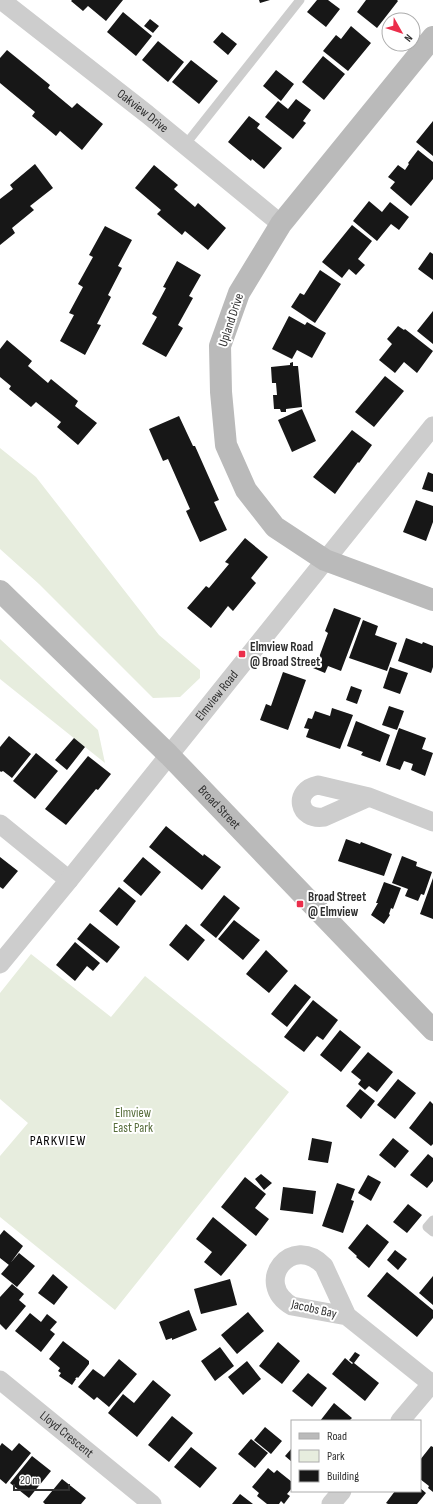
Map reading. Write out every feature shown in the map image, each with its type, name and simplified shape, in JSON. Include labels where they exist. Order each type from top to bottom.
[{"type":"street","name":"Oakview Drive","points":[[1,0],[185,145],[281,224]]},
{"type":"street","name":"Upland Drive","points":[[433,37],[281,224],[239,293],[220,346],[221,392],[226,445],[246,490],[275,527],[325,560],[433,600]]},
{"type":"street","name":"Elmview Road","points":[[0,964],[433,426]]},
{"type":"street","name":"Broad Street","points":[[0,591],[169,755],[433,1030]]},
{"type":"street","points":[[370,797],[433,822]]},
{"type":"street","points":[[0,824],[69,880]]},
{"type":"street","name":"Jacobs Bay","points":[[347,1316],[432,1383]]},
{"type":"street","name":"Lloyd Crescent","points":[[0,1380],[152,1504]]},
{"type":"street","points":[[401,1420],[432,1383]]},
{"type":"street","points":[[331,1504],[341,1492]]},
{"type":"lane","points":[[185,145],[300,0]]},
{"type":"lane","points":[[433,1220],[427,1227],[433,1232]]},
{"type":"green space","points":[[0,448],[36,477],[159,635],[200,670],[200,678],[180,697],[153,698],[39,584],[0,549]]},
{"type":"green space","points":[[0,639],[98,730],[105,763],[0,679]]},
{"type":"green space","name":"Elmview East Park","points":[[31,954],[111,1017],[145,976],[289,1092],[115,1310],[0,1217],[0,1156],[28,1123],[0,1099],[0,993]]},
{"type":"building","points":[[123,0],[106,21],[88,6],[83,11],[71,1]]},
{"type":"building","points":[[259,0],[270,0],[260,3]]},
{"type":"building","points":[[317,0],[328,0],[340,9],[326,27],[307,12]]},
{"type":"building","points":[[366,0],[398,1],[389,12],[381,12],[381,23],[377,28],[357,12]]},
{"type":"building","points":[[123,12],[152,36],[136,56],[107,32]]},
{"type":"building","points":[[150,19],[159,26],[153,33],[144,26]]},
{"type":"building","points":[[351,26],[371,43],[348,71],[323,51],[336,35],[341,39]]},
{"type":"building","points":[[222,32],[237,44],[228,55],[213,42]]},
{"type":"building","points":[[158,41],[184,62],[168,82],[142,60]]},
{"type":"building","points":[[7,50],[50,85],[48,88],[72,108],[77,103],[103,124],[82,150],[60,131],[56,136],[32,116],[35,112],[0,83],[0,58]]},
{"type":"building","points":[[323,56],[345,74],[324,100],[302,82]]},
{"type":"building","points":[[191,60],[218,81],[199,104],[172,82]]},
{"type":"building","points":[[276,70],[294,84],[281,101],[263,86]]},
{"type":"building","points":[[296,99],[311,110],[303,121],[306,123],[293,139],[265,117],[278,101],[288,109]]},
{"type":"building","points":[[249,116],[260,124],[257,128],[282,148],[264,169],[252,159],[251,161],[228,142]]},
{"type":"building","points":[[433,121],[433,156],[416,142]]},
{"type":"building","points":[[418,150],[433,162],[433,179],[411,206],[390,188],[395,182],[388,177],[398,165],[405,170],[409,164],[408,163]]},
{"type":"building","points":[[35,164],[53,188],[30,206],[34,210],[12,228],[15,233],[0,245],[0,199],[13,189],[10,185]]},
{"type":"building","points":[[154,165],[178,185],[174,189],[195,207],[198,203],[226,228],[208,250],[185,231],[182,235],[157,214],[161,210],[135,188]]},
{"type":"building","points":[[369,201],[382,212],[390,202],[409,217],[399,230],[391,224],[377,241],[353,221]]},
{"type":"building","points":[[352,225],[372,241],[358,259],[365,265],[356,275],[349,269],[342,278],[322,262]]},
{"type":"building","points":[[105,226],[132,240],[118,266],[122,268],[108,295],[111,297],[97,324],[101,325],[85,355],[60,341],[74,315],[69,313],[83,287],[78,284],[93,257],[89,255]]},
{"type":"building","points":[[430,252],[433,254],[433,280],[418,269]]},
{"type":"building","points":[[177,261],[201,275],[189,296],[193,298],[178,325],[183,328],[166,357],[142,344],[157,317],[152,314],[166,288],[163,287]]},
{"type":"building","points":[[320,270],[341,284],[315,323],[291,307],[300,293],[304,295]]},
{"type":"building","points":[[433,311],[433,344],[417,331]]},
{"type":"building","points":[[289,316],[305,325],[307,322],[326,333],[312,358],[297,350],[292,359],[272,349]]},
{"type":"building","points":[[398,326],[404,330],[405,329],[433,351],[417,373],[404,362],[395,373],[379,360],[392,344],[387,339]]},
{"type":"building","points":[[7,340],[32,361],[28,366],[48,383],[51,379],[78,401],[75,406],[97,423],[78,445],[57,427],[61,422],[36,402],[31,407],[9,389],[11,386],[0,377],[0,349]]},
{"type":"building","points":[[293,362],[293,366],[298,366],[302,407],[286,409],[286,412],[281,412],[280,409],[274,409],[273,395],[277,395],[276,383],[272,383],[271,367],[290,365],[290,363]]},
{"type":"building","points":[[385,376],[404,391],[374,427],[355,412]]},
{"type":"building","points":[[302,409],[316,441],[292,452],[278,420]]},
{"type":"building","points":[[179,416],[193,446],[195,446],[219,500],[214,502],[227,530],[200,542],[186,511],[190,509],[168,459],[163,461],[149,429]]},
{"type":"building","points":[[352,430],[372,445],[335,494],[313,477]]},
{"type":"building","points":[[428,472],[433,474],[433,492],[422,489]]},
{"type":"building","points":[[416,500],[433,506],[433,522],[426,541],[403,532]]},
{"type":"building","points":[[245,538],[268,557],[251,578],[256,583],[233,611],[228,606],[211,628],[187,608],[206,586],[209,588],[229,564],[225,562]]},
{"type":"building","points":[[334,608],[361,618],[341,671],[328,666],[325,673],[313,668],[316,659],[318,660],[328,633],[325,631]]},
{"type":"building","points":[[363,620],[378,626],[375,635],[397,643],[387,671],[349,658]]},
{"type":"building","points":[[406,638],[422,644],[423,642],[433,646],[433,667],[431,673],[398,661]]},
{"type":"building","points":[[390,667],[408,673],[400,694],[383,688]]},
{"type":"building","points":[[283,672],[306,680],[288,730],[260,720],[266,704],[271,706]]},
{"type":"building","points":[[351,686],[362,690],[357,704],[346,700]]},
{"type":"building","points":[[389,706],[404,711],[397,730],[382,725]]},
{"type":"building","points":[[332,708],[353,715],[340,749],[306,737],[309,729],[304,728],[308,718],[312,719],[315,711],[330,716]]},
{"type":"building","points":[[356,721],[390,735],[380,762],[361,755],[363,752],[347,746]]},
{"type":"building","points":[[399,728],[426,738],[422,749],[433,753],[425,776],[411,770],[413,764],[404,761],[400,770],[386,765]]},
{"type":"building","points":[[9,736],[31,754],[12,778],[3,771],[0,771],[0,747]]},
{"type":"building","points":[[74,738],[85,747],[67,770],[55,760]]},
{"type":"building","points":[[36,753],[58,771],[35,799],[13,781]]},
{"type":"building","points":[[88,756],[111,774],[98,790],[96,789],[66,825],[45,809]]},
{"type":"building","points":[[166,826],[203,856],[204,854],[221,867],[202,890],[149,847]]},
{"type":"building","points":[[346,839],[360,844],[361,842],[392,854],[384,876],[338,861]]},
{"type":"building","points":[[402,856],[417,862],[416,866],[432,872],[424,895],[421,894],[418,901],[405,896],[408,889],[392,883]]},
{"type":"building","points":[[0,857],[18,871],[3,889],[0,887]]},
{"type":"building","points":[[143,857],[161,872],[141,896],[123,881]]},
{"type":"building","points":[[433,878],[433,919],[420,914]]},
{"type":"building","points":[[384,882],[401,888],[393,909],[391,908],[390,915],[384,924],[371,915],[378,903],[376,903]]},
{"type":"building","points":[[119,887],[136,901],[117,926],[99,911]]},
{"type":"building","points":[[224,895],[240,908],[216,938],[200,925]]},
{"type":"building","points":[[234,920],[260,940],[243,960],[218,939]]},
{"type":"building","points":[[90,923],[120,947],[107,963],[77,939]]},
{"type":"building","points":[[186,924],[205,940],[188,961],[169,945]]},
{"type":"building","points":[[75,942],[100,963],[93,971],[87,966],[75,981],[56,965]]},
{"type":"building","points":[[266,950],[288,971],[269,993],[246,974]]},
{"type":"building","points":[[295,984],[311,997],[287,1027],[271,1014]]},
{"type":"building","points":[[313,1000],[338,1020],[323,1040],[317,1036],[304,1052],[284,1037]]},
{"type":"building","points":[[340,1030],[361,1047],[341,1072],[320,1055]]},
{"type":"building","points":[[368,1052],[393,1072],[377,1092],[369,1086],[365,1090],[358,1084],[361,1080],[351,1072]]},
{"type":"building","points":[[398,1079],[416,1093],[395,1119],[377,1105]]},
{"type":"building","points":[[360,1089],[375,1101],[361,1119],[346,1106]]},
{"type":"building","points":[[430,1101],[433,1104],[433,1144],[431,1146],[409,1128]]},
{"type":"building","points":[[312,1138],[332,1142],[328,1163],[308,1160]]},
{"type":"building","points":[[393,1138],[409,1151],[395,1168],[379,1155]]},
{"type":"building","points":[[428,1154],[433,1158],[433,1181],[427,1188],[410,1175]]},
{"type":"building","points":[[261,1174],[272,1183],[264,1190],[255,1179]]},
{"type":"building","points":[[368,1175],[381,1182],[371,1201],[358,1193]]},
{"type":"building","points":[[245,1177],[266,1194],[255,1208],[269,1219],[256,1236],[221,1207]]},
{"type":"building","points":[[337,1183],[355,1189],[351,1200],[354,1201],[343,1233],[322,1226]]},
{"type":"building","points":[[283,1187],[316,1191],[313,1214],[280,1210]]},
{"type":"building","points":[[408,1204],[422,1215],[407,1233],[393,1222]]},
{"type":"building","points":[[213,1217],[247,1245],[221,1276],[204,1262],[212,1252],[196,1239]]},
{"type":"building","points":[[367,1224],[389,1242],[369,1268],[348,1248]]},
{"type":"building","points":[[4,1230],[23,1246],[9,1265],[0,1258],[0,1235]]},
{"type":"building","points":[[395,1250],[407,1259],[398,1270],[387,1260]]},
{"type":"building","points":[[19,1253],[35,1266],[17,1287],[1,1274]]},
{"type":"building","points":[[387,1272],[433,1310],[433,1318],[417,1337],[367,1296]]},
{"type":"building","points":[[53,1274],[68,1287],[54,1305],[38,1293]]},
{"type":"building","points":[[433,1276],[433,1305],[419,1293]]},
{"type":"building","points":[[230,1279],[237,1305],[201,1314],[194,1289]]},
{"type":"building","points":[[12,1284],[24,1294],[19,1300],[26,1306],[6,1330],[0,1324],[0,1297]]},
{"type":"building","points":[[189,1310],[197,1330],[172,1340],[172,1338],[166,1340],[159,1322]]},
{"type":"building","points":[[248,1312],[264,1331],[237,1354],[221,1335]]},
{"type":"building","points":[[30,1313],[41,1322],[47,1314],[57,1322],[50,1330],[55,1334],[41,1352],[15,1331]]},
{"type":"building","points":[[63,1341],[89,1361],[89,1364],[78,1378],[77,1377],[75,1379],[72,1385],[59,1376],[61,1373],[58,1371],[60,1368],[49,1359]]},
{"type":"building","points":[[278,1342],[300,1361],[282,1384],[259,1366]]},
{"type":"building","points":[[220,1347],[234,1366],[215,1381],[201,1361]]},
{"type":"building","points":[[355,1352],[360,1355],[354,1363],[379,1383],[365,1401],[332,1374],[345,1358],[352,1364],[353,1363],[349,1360]]},
{"type":"building","points":[[119,1359],[137,1374],[109,1407],[97,1397],[94,1400],[78,1387],[93,1369],[104,1377]]},
{"type":"building","points":[[247,1361],[261,1379],[243,1395],[228,1377]]},
{"type":"building","points":[[308,1373],[327,1388],[312,1407],[292,1391]]},
{"type":"building","points":[[153,1380],[171,1395],[137,1437],[108,1413],[123,1394],[134,1403]]},
{"type":"building","points":[[334,1403],[352,1418],[350,1420],[321,1420]]},
{"type":"building","points":[[172,1416],[193,1433],[169,1462],[148,1445]]},
{"type":"building","points":[[265,1427],[282,1441],[271,1454],[254,1440]]},
{"type":"building","points":[[251,1439],[268,1453],[255,1468],[238,1454]]},
{"type":"building","points":[[2,1443],[12,1451],[19,1443],[31,1453],[6,1484],[0,1479],[0,1446]]},
{"type":"building","points":[[431,1446],[433,1447],[433,1492],[428,1488],[429,1486],[421,1480],[421,1459]]},
{"type":"building","points":[[191,1447],[217,1468],[200,1488],[174,1467]]},
{"type":"building","points":[[291,1449],[291,1461],[285,1456]]},
{"type":"building","points":[[32,1456],[51,1471],[29,1498],[10,1483]]},
{"type":"building","points":[[268,1468],[274,1473],[277,1470],[291,1481],[291,1489],[287,1494],[290,1496],[284,1504],[281,1501],[279,1504],[267,1504],[257,1496],[259,1493],[252,1487]]},
{"type":"building","points":[[62,1479],[86,1498],[81,1504],[45,1504],[43,1502]]},
{"type":"building","points":[[421,1489],[426,1493],[417,1504],[386,1503],[394,1492],[421,1492]]},
{"type":"building","points":[[240,1494],[253,1504],[232,1504]]},
{"type":"place","name":"Elmview Road @ Broad Street","points":[[242,654]]},
{"type":"place","name":"Broad Street @ Elmview","points":[[300,904]]},
{"type":"district","name":"PARKVIEW","points":[[58,1140]]}]
